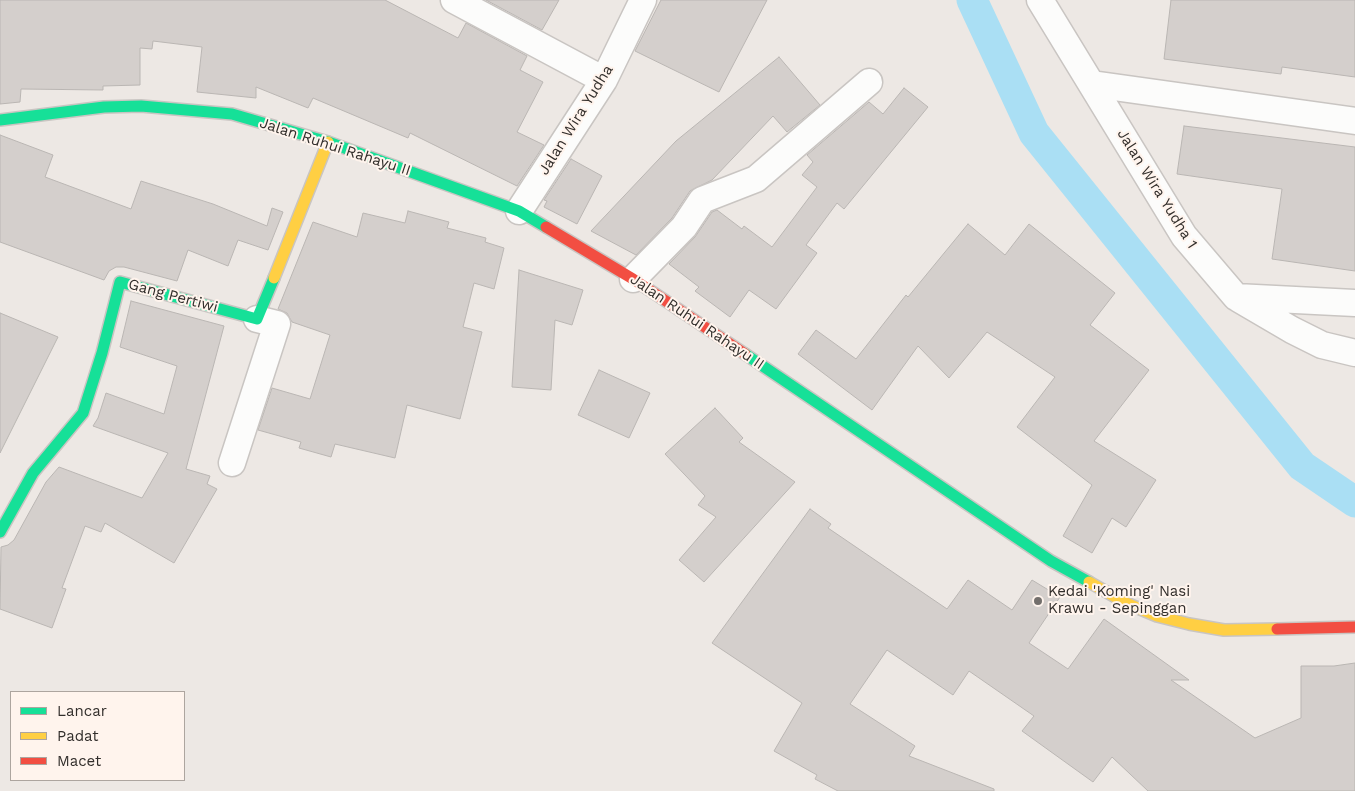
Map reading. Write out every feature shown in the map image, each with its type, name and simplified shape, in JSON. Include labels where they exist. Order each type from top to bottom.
[{"type":"street","points":[[454,0],[604,80]]},
{"type":"street","name":"Jalan Wira Yudha","points":[[519,211],[604,80],[643,0]]},
{"type":"street","name":"Jalan Wira Yudha 1","points":[[1040,0],[1071,54],[1092,84],[1184,236],[1236,297],[1292,330],[1322,345],[1355,353]]},
{"type":"street","points":[[632,279],[684,227],[702,200],[756,179],[869,82]]},
{"type":"street","points":[[1092,84],[1355,121]]},
{"type":"street","name":"Jalan Ruhui Rahayu II","points":[[0,120],[104,107],[141,106],[232,114],[328,142],[519,211],[632,279],[1051,561],[1126,603],[1157,616],[1224,630],[1355,627]]},
{"type":"street","points":[[232,463],[277,324],[257,318],[328,142]]},
{"type":"street","name":"Gang Pertiwi","points":[[0,532],[33,473],[83,412],[102,353],[120,282],[257,318]]},
{"type":"street","points":[[1236,297],[1355,303]]},
{"type":"building","points":[[0,0],[385,0],[458,38],[466,23],[527,56],[520,70],[543,82],[517,132],[544,145],[517,186],[410,133],[408,138],[313,98],[308,108],[256,87],[256,98],[197,92],[202,47],[153,41],[152,49],[140,48],[140,85],[103,86],[103,90],[21,89],[20,102],[0,104]]},
{"type":"building","points":[[486,0],[559,0],[542,30]]},
{"type":"building","points":[[661,0],[767,0],[719,92],[635,51]]},
{"type":"building","points":[[1171,0],[1355,0],[1355,77],[1282,67],[1281,74],[1164,59]]},
{"type":"building","points":[[779,57],[820,105],[787,132],[773,116],[712,180],[690,191],[672,218],[636,255],[591,231],[676,141]]},
{"type":"building","points":[[904,88],[928,107],[844,209],[837,203],[806,245],[817,253],[776,309],[749,290],[730,317],[695,291],[699,287],[669,264],[695,237],[712,212],[717,210],[742,229],[744,226],[772,247],[817,187],[802,175],[813,162],[807,155],[869,102],[883,114]]},
{"type":"building","points":[[1184,126],[1355,147],[1355,271],[1272,259],[1282,189],[1177,174]]},
{"type":"building","points":[[0,135],[53,155],[45,177],[131,209],[141,181],[213,204],[267,226],[272,208],[283,212],[268,250],[238,240],[228,266],[188,250],[177,281],[124,267],[116,267],[109,271],[104,280],[0,242]]},
{"type":"building","points":[[571,159],[602,176],[577,224],[544,207],[547,201],[544,200]]},
{"type":"building","points":[[408,211],[449,222],[447,228],[486,238],[485,242],[504,248],[494,289],[474,283],[463,327],[482,332],[460,419],[407,405],[395,458],[335,444],[331,457],[299,448],[301,442],[258,430],[272,388],[310,399],[330,335],[292,322],[287,313],[278,309],[313,222],[357,237],[363,213],[405,223]]},
{"type":"building","points":[[968,224],[1005,255],[1029,224],[1115,293],[1090,325],[1149,370],[1094,441],[1156,480],[1126,527],[1112,518],[1092,553],[1063,536],[1092,485],[1017,427],[1055,377],[987,332],[949,378],[918,346],[872,410],[798,354],[816,330],[856,359],[906,295],[908,297]]},
{"type":"building","points":[[519,270],[583,290],[572,325],[555,320],[551,390],[512,387]]},
{"type":"building","points":[[131,301],[224,326],[186,469],[210,476],[207,484],[217,489],[174,563],[105,523],[101,532],[85,526],[62,588],[66,589],[52,628],[0,609],[1,547],[8,545],[14,540],[46,482],[59,467],[142,498],[168,453],[93,426],[98,418],[106,393],[164,414],[177,366],[120,347]]},
{"type":"building","points":[[0,313],[58,337],[0,453]]},
{"type":"building","points":[[599,370],[650,393],[629,438],[578,415]]},
{"type":"building","points":[[715,408],[743,438],[739,442],[795,482],[704,582],[679,560],[716,517],[698,505],[705,496],[665,454]]},
{"type":"building","points":[[810,509],[831,524],[828,528],[947,609],[968,580],[1012,610],[1032,580],[1060,597],[1029,643],[1068,669],[1104,619],[1189,680],[1171,680],[1255,738],[1301,718],[1301,666],[1334,666],[1355,663],[1355,791],[1148,791],[1112,757],[1093,782],[1022,731],[1034,716],[969,671],[953,695],[887,650],[850,704],[915,746],[909,756],[994,789],[994,791],[838,791],[815,779],[817,775],[774,751],[802,703],[712,643]]},
{"type":"waterway","points":[[972,0],[1034,133],[1302,466],[1355,502]]},
{"type":"traffic: fast","points":[[0,120],[104,107],[141,106],[232,114],[328,142],[519,211],[546,227]]},
{"type":"traffic: fast","points":[[0,532],[33,473],[83,413],[102,353],[120,282],[257,319],[274,278]]},
{"type":"traffic: fast","points":[[745,354],[1051,561],[1089,582]]},
{"type":"traffic: slow","points":[[274,278],[328,142]]},
{"type":"traffic: slow","points":[[1089,582],[1126,603],[1157,616],[1224,630],[1277,629]]},
{"type":"traffic: jam","points":[[546,227],[633,279],[745,354]]},
{"type":"traffic: jam","points":[[1277,629],[1355,627]]},
{"type":"place","name":"Kedai 'Koming' Nasi Krawu - Sepinggan","points":[[1038,601]]}]
